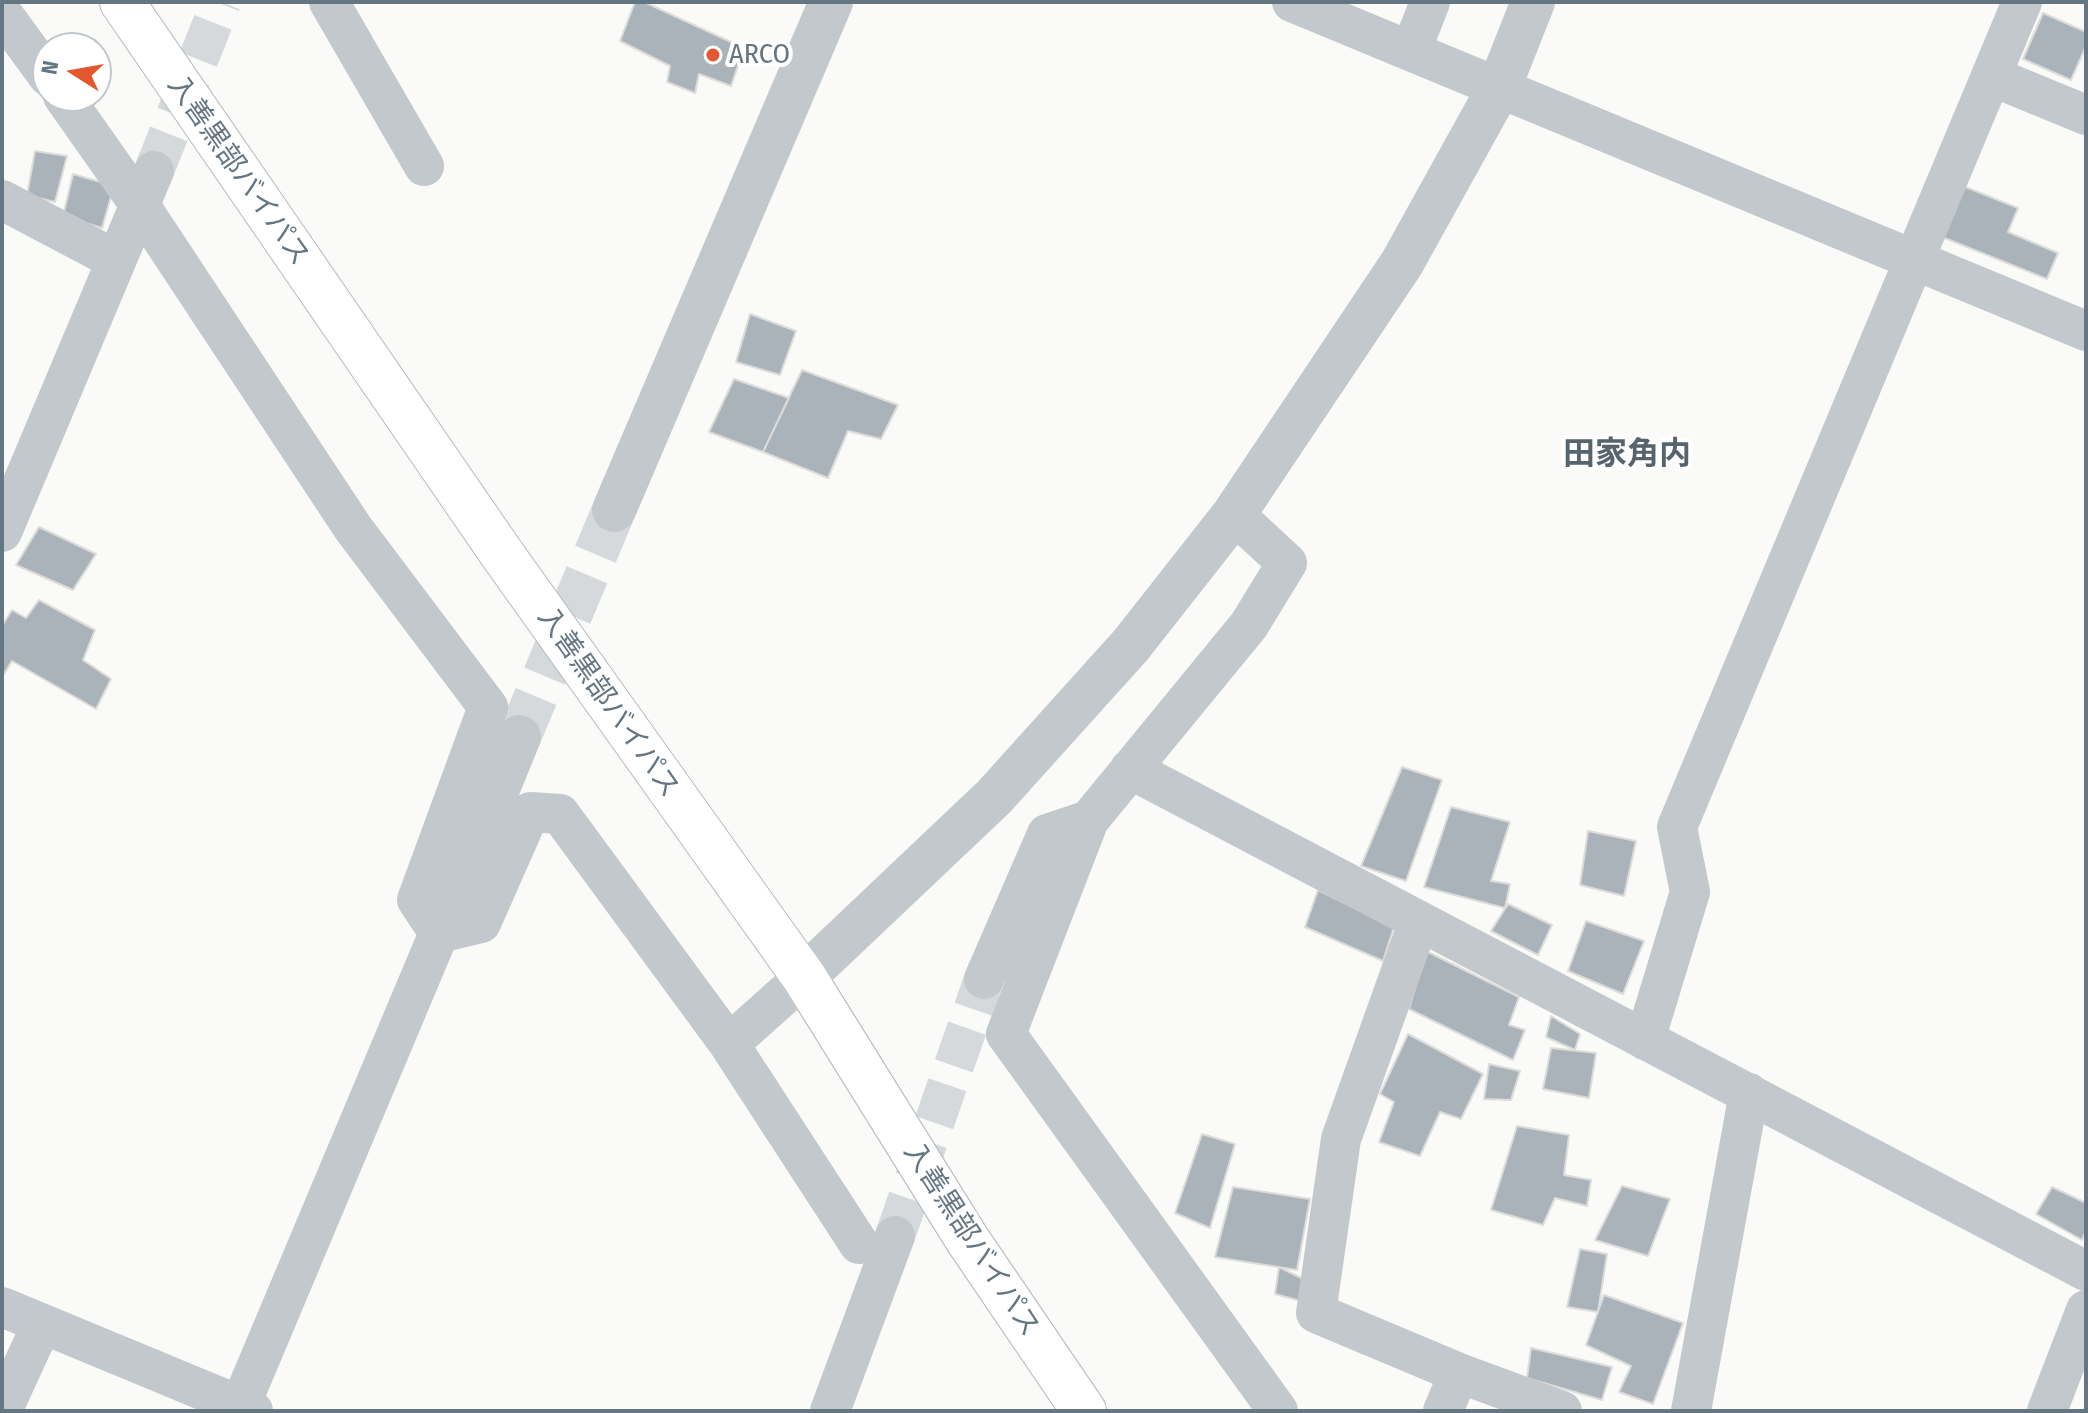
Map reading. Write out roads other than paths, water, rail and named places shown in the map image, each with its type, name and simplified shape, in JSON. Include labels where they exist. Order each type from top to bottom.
[{"type":"highway","name":"入善黒部バイパス","points":[[122,2],[502,554],[804,977],[967,1239],[1084,1411]]},
{"type":"street","points":[[329,2],[424,166]]},
{"type":"street","points":[[614,510],[831,2]]},
{"type":"street","points":[[1292,2],[2086,331]]},
{"type":"street","points":[[1411,51],[1430,2]]},
{"type":"street","points":[[729,1044],[994,797],[1131,645],[1234,514],[1402,263],[1499,88],[1533,2]]},
{"type":"street","points":[[1645,1040],[1690,892],[1677,827],[2022,2]]},
{"type":"street","points":[[2,13],[32,54]]},
{"type":"street","points":[[1991,76],[2086,115]]},
{"type":"street","points":[[77,112],[146,188],[353,528],[488,707],[417,900],[439,933]]},
{"type":"street","points":[[2,532],[146,188]]},
{"type":"street","points":[[2,200],[116,260]]},
{"type":"street","points":[[1234,514],[1287,563],[1249,625],[1089,820],[1006,1034],[1278,1411]]},
{"type":"street","points":[[2,1307],[244,1409],[519,737]]},
{"type":"street","points":[[1130,769],[2086,1271]]},
{"type":"street","points":[[439,933],[481,923],[530,812],[560,814],[877,1240],[830,1411]]},
{"type":"street","points":[[984,979],[1047,834],[1089,820]]},
{"type":"street","points":[[1419,921],[1341,1139],[1316,1313],[1459,1373],[1562,1411]]},
{"type":"street","points":[[1691,1411],[1749,1093]]},
{"type":"street","points":[[2047,1411],[2086,1310]]},
{"type":"street","points":[[2,1411],[42,1324]]},
{"type":"street","points":[[1443,1411],[1459,1373]]},
{"type":"tunnel","points":[[154,171],[221,2]]},
{"type":"tunnel","points":[[519,737],[614,510]]},
{"type":"tunnel","points":[[895,1236],[984,979]]},
{"type":"place","name":"ARCO","points":[[713,55]]},
{"type":"district","name":"田家角内","points":[[1627,455]]}]
